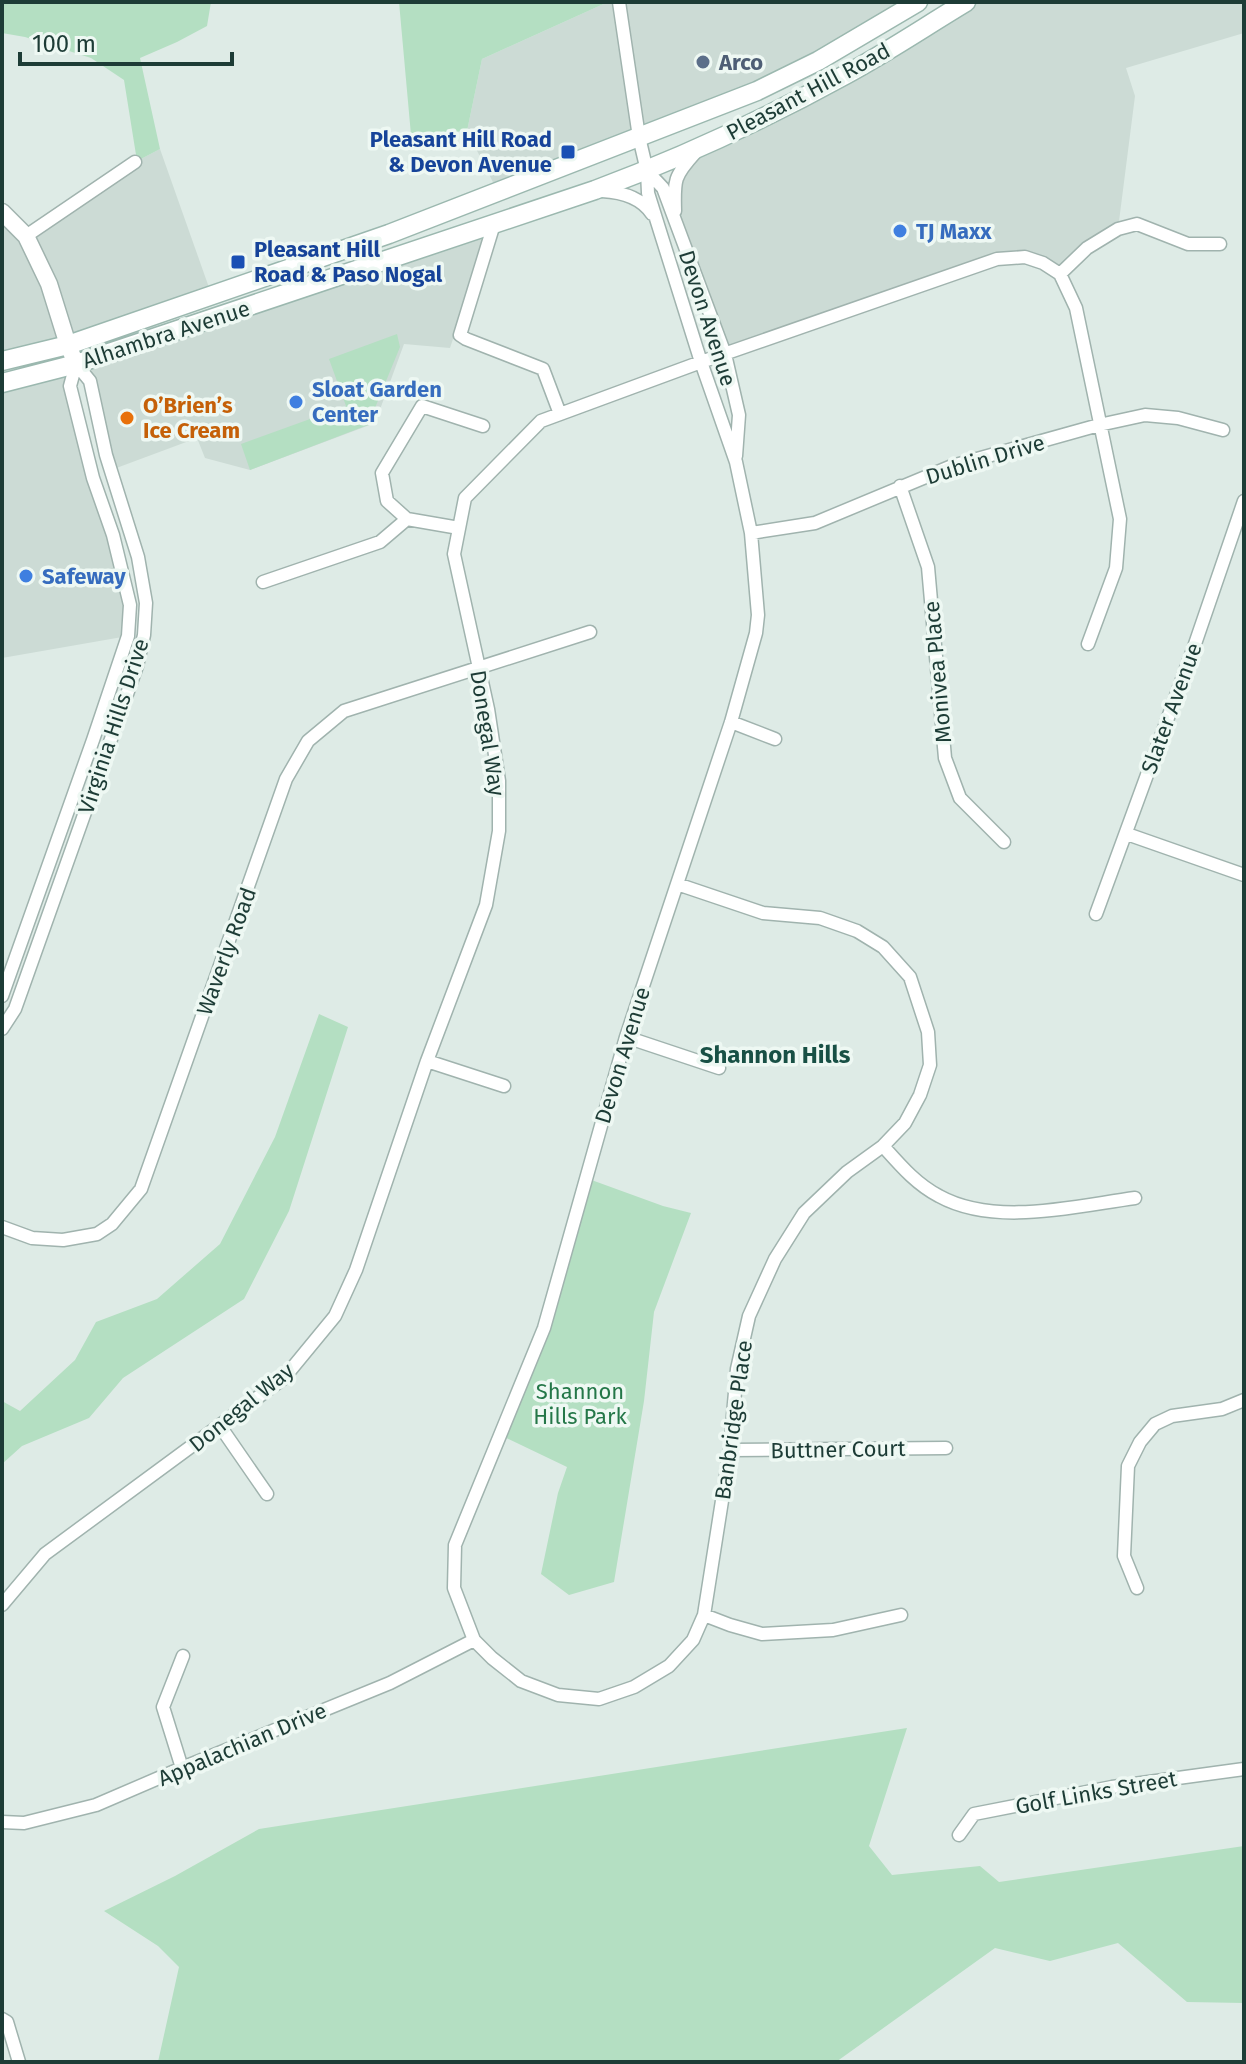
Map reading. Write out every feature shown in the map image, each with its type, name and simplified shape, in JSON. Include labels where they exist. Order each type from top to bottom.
[{"type":"main road","name":"Pleasant Hill Road","points":[[639,137],[757,91],[818,61],[918,2]]},
{"type":"main road","name":"Pleasant Hill Road","points":[[647,171],[846,75],[966,2]]},
{"type":"main road","name":"Alhambra Avenue","points":[[2,361],[68,345],[389,234],[639,137]]},
{"type":"main road","name":"Alhambra Avenue","points":[[2,383],[76,364],[647,171]]},
{"type":"street","name":"Devon Avenue","points":[[474,1640],[454,1588],[455,1545],[544,1328],[626,1037],[731,722],[756,633],[758,615],[751,533],[736,462],[648,193],[619,2]]},
{"type":"street","name":"Devon Avenue","points":[[676,222],[674,185],[679,171],[698,149]]},
{"type":"street","points":[[26,236],[135,162]]},
{"type":"street","name":"Devon Avenue","points":[[647,171],[663,188],[725,354],[739,415],[736,462]]},
{"type":"street","name":"Devon Avenue","points":[[595,190],[631,197],[647,207],[659,225]]},
{"type":"street","points":[[2,212],[26,236],[49,284],[76,364]]},
{"type":"street","points":[[494,224],[460,335],[543,369],[560,414]]},
{"type":"street","points":[[1088,644],[1116,568],[1120,519],[1076,308],[1060,274],[1087,248],[1118,229],[1137,224],[1188,244],[1220,244]]},
{"type":"street","name":"Donegal Way","points":[[2,1605],[45,1554],[284,1378],[335,1316],[356,1270],[427,1061],[486,905],[499,831],[499,781],[488,709],[454,554],[465,498],[541,421],[997,259],[1025,257],[1043,263],[1060,274]]},
{"type":"street","name":"Virginia Hills Drive","points":[[2,996],[128,636],[130,605],[70,386],[76,364]]},
{"type":"street","name":"Virginia Hills Drive","points":[[2,1029],[15,1009],[137,666],[144,635],[146,603],[138,557],[106,455],[90,381],[76,364]]},
{"type":"street","points":[[459,528],[407,519],[387,501],[382,473],[422,406],[483,426]]},
{"type":"street","name":"Dublin Drive","points":[[751,533],[815,523],[952,466],[1099,425],[1145,415],[1178,418],[1223,430]]},
{"type":"street","name":"Monivea Place","points":[[900,486],[928,567],[945,758],[960,798],[1004,842]]},
{"type":"street","name":"Slater Avenue","points":[[1096,914],[1244,501]]},
{"type":"street","points":[[263,582],[380,542],[407,519]]},
{"type":"street","name":"Waverly Road","points":[[2,1227],[32,1238],[63,1240],[97,1234],[112,1224],[141,1189],[286,779],[308,741],[344,711],[590,632]]},
{"type":"street","points":[[731,722],[775,739]]},
{"type":"street","points":[[1127,834],[1244,875]]},
{"type":"street","name":"Banbridge Place","points":[[474,1640],[521,1681],[558,1695],[599,1699],[634,1687],[669,1666],[693,1640],[704,1615],[730,1450],[737,1369],[749,1316],[775,1259],[804,1213],[847,1172],[883,1146],[905,1123],[920,1095],[930,1065],[928,1032],[910,977],[883,947],[857,931],[820,918],[763,913],[677,884]]},
{"type":"street","points":[[626,1037],[719,1068]]},
{"type":"street","points":[[427,1061],[504,1086]]},
{"type":"street","points":[[883,1146],[915,1180],[938,1196],[983,1211],[1028,1213],[1135,1198]]},
{"type":"street","points":[[1137,1588],[1124,1556],[1128,1466],[1140,1442],[1155,1424],[1172,1416],[1222,1409],[1244,1400]]},
{"type":"street","points":[[220,1426],[267,1494]]},
{"type":"street","name":"Buttner Court","points":[[730,1450],[946,1448]]},
{"type":"street","points":[[704,1615],[762,1634],[833,1630],[901,1615]]},
{"type":"street","name":"Appalachian Drive","points":[[2,1822],[24,1823],[96,1805],[390,1683],[474,1640]]},
{"type":"street","points":[[182,1768],[163,1707],[183,1656]]},
{"type":"street","name":"Golf Links Street","points":[[959,1835],[974,1814],[1112,1787],[1244,1769]]},
{"type":"street","points":[[2,2019],[7,2022],[19,2062]]},
{"type":"shaded area","points":[[608,2],[915,2],[818,61],[498,192],[467,131],[482,59]]},
{"type":"shaded area","points":[[966,2],[1244,2],[1244,33],[1126,68],[1135,96],[1118,229],[1060,274],[1008,258],[725,354],[676,222],[679,171],[698,149]]},
{"type":"shaded area","points":[[160,149],[212,296],[2,361],[2,212],[26,236],[135,162]]},
{"type":"shaded area","points":[[491,225],[450,348],[404,344],[375,423],[250,470],[205,458],[197,438],[111,470],[90,381],[77,365],[70,386],[130,605],[128,636],[2,658],[2,383]]},
{"type":"green space","points":[[2,2],[211,2],[207,26],[140,58],[160,149],[137,161],[124,80],[91,58],[2,33]]},
{"type":"green space","points":[[399,2],[608,2],[482,59],[467,131],[411,135]]},
{"type":"green space","points":[[397,334],[400,347],[368,425],[250,470],[241,444],[346,406],[329,359]]},
{"type":"green space","points":[[319,1014],[348,1027],[289,1211],[244,1299],[123,1378],[89,1418],[22,1446],[2,1464],[2,1401],[20,1411],[75,1360],[96,1322],[157,1299],[220,1244],[275,1137]]},
{"type":"green space","name":"Shannon Hills Park","points":[[586,1178],[691,1213],[654,1312],[644,1401],[614,1582],[569,1595],[541,1574],[558,1493],[567,1467],[500,1435],[544,1328]]},
{"type":"green space","points":[[907,1728],[869,1846],[892,1875],[980,1866],[999,1882],[1244,1846],[1244,2003],[1187,2002],[1118,1943],[1050,1961],[995,1948],[836,2062],[158,2062],[179,1967],[158,1946],[104,1911],[259,1829]]},
{"type":"place","name":"Arco","points":[[703,62]]},
{"type":"place","name":"Pleasant Hill Road & Devon Avenue","points":[[568,152]]},
{"type":"place","name":"TJ Maxx","points":[[900,231]]},
{"type":"place","name":"Pleasant Hill Road & Paso Nogal","points":[[238,262]]},
{"type":"place","name":"Sloat Garden Center","points":[[296,402]]},
{"type":"place","name":"O’Brien’s Ice Cream","points":[[127,418]]},
{"type":"place","name":"Safeway","points":[[26,576]]},
{"type":"district","name":"Shannon Hills","points":[[775,1055]]}]
